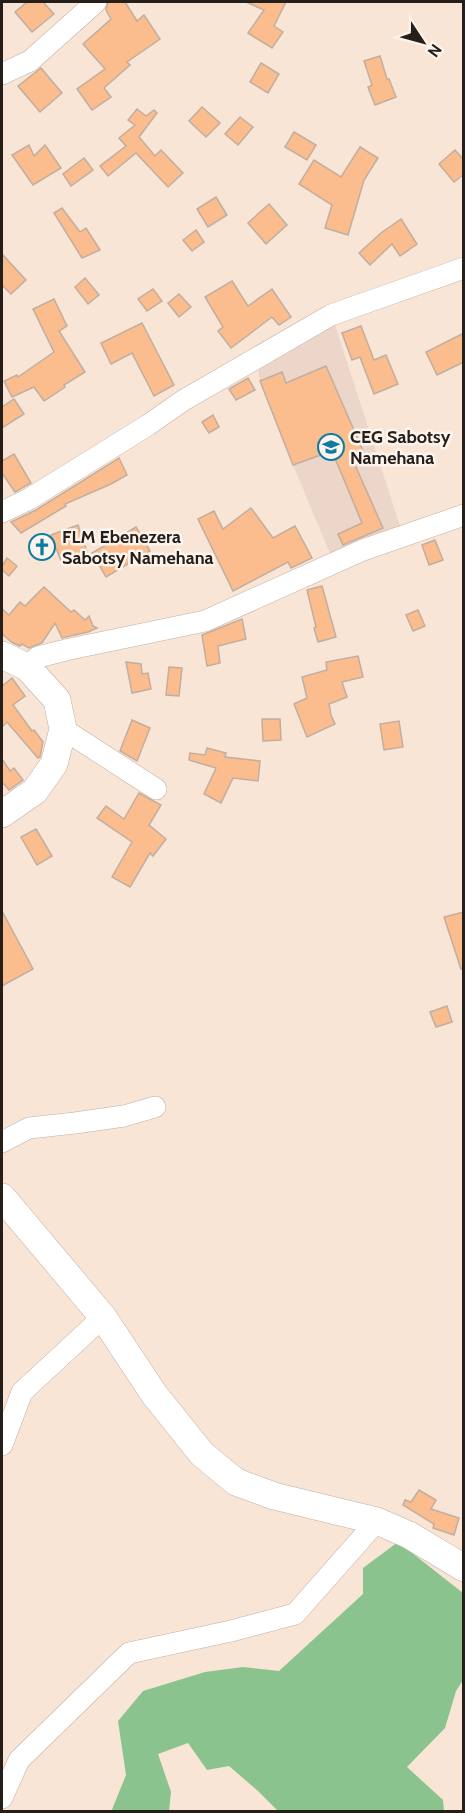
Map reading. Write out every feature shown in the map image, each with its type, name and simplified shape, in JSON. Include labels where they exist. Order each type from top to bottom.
[{"type":"main road","points":[[2,655],[27,667],[57,700],[63,729],[54,764],[35,791],[2,814]]},
{"type":"main road","points":[[2,1197],[103,1317],[154,1394],[202,1454],[236,1482],[274,1496],[377,1521],[409,1535],[464,1568]]},
{"type":"street","points":[[2,74],[30,62],[96,2]]},
{"type":"street","points":[[2,512],[39,493],[184,400],[332,315],[464,268]]},
{"type":"street","points":[[27,667],[38,657],[205,621],[363,550],[464,515]]},
{"type":"street","points":[[63,729],[156,789]]},
{"type":"street","points":[[2,1142],[29,1128],[124,1116],[155,1107]]},
{"type":"street","points":[[2,1445],[22,1392],[103,1317]]},
{"type":"street","points":[[2,1796],[20,1760],[129,1653],[296,1614],[377,1521]]},
{"type":"shaded area","name":"CEG Sabotsy Namehana","points":[[335,325],[401,529],[334,563],[293,465],[260,381],[258,370]]},
{"type":"green space","points":[[398,1542],[463,1593],[463,1680],[456,1691],[445,1728],[407,1767],[443,1800],[444,1811],[278,1811],[229,1766],[207,1770],[188,1743],[158,1754],[171,1792],[169,1811],[111,1812],[126,1775],[118,1721],[143,1691],[205,1672],[243,1667],[279,1671],[363,1594],[363,1568]]},
{"type":"building","points":[[27,2],[43,2],[54,14],[32,32],[15,12]]},
{"type":"building","points":[[108,2],[125,2],[137,21],[144,15],[160,39],[127,62],[130,65],[104,88],[111,97],[92,110],[77,89],[105,69],[83,44],[111,19],[106,10]]},
{"type":"building","points":[[246,2],[286,2],[274,26],[283,32],[272,48],[248,33],[264,10]]},
{"type":"building","points":[[380,56],[387,79],[396,97],[375,105],[368,87],[372,85],[364,61]]},
{"type":"building","points":[[261,63],[279,74],[268,93],[250,82]]},
{"type":"building","points":[[41,68],[62,93],[40,112],[18,86]]},
{"type":"building","points":[[202,107],[220,123],[206,137],[189,121]]},
{"type":"building","points":[[137,109],[146,116],[154,110],[157,113],[139,137],[155,156],[161,150],[183,173],[168,187],[136,153],[108,176],[100,166],[126,146],[119,138],[135,125],[128,120]]},
{"type":"building","points":[[240,117],[253,127],[238,145],[225,134]]},
{"type":"building","points":[[294,132],[316,145],[307,160],[285,147]]},
{"type":"building","points":[[29,145],[34,156],[45,145],[61,168],[33,185],[12,155]]},
{"type":"building","points":[[360,147],[378,158],[364,180],[348,235],[325,228],[332,205],[299,184],[314,160],[341,177]]},
{"type":"building","points":[[455,150],[464,160],[464,174],[454,182],[439,164]]},
{"type":"building","points":[[84,158],[93,170],[71,186],[63,174]]},
{"type":"building","points":[[216,197],[227,215],[208,227],[197,209]]},
{"type":"building","points":[[269,204],[287,225],[266,244],[248,223]]},
{"type":"building","points":[[62,208],[80,232],[86,228],[100,250],[82,258],[54,213]]},
{"type":"building","points":[[401,219],[417,244],[400,256],[392,244],[370,265],[359,253]]},
{"type":"building","points":[[196,230],[204,242],[192,251],[183,240]]},
{"type":"building","points":[[2,254],[26,280],[11,294],[2,285]]},
{"type":"building","points":[[85,278],[99,295],[88,304],[75,287]]},
{"type":"building","points":[[232,281],[248,306],[272,289],[291,317],[279,325],[272,317],[231,348],[218,331],[223,327],[205,297]]},
{"type":"building","points":[[153,289],[162,301],[147,311],[138,299]]},
{"type":"building","points":[[179,294],[191,307],[179,317],[168,303]]},
{"type":"building","points":[[54,299],[67,326],[59,331],[85,372],[44,401],[34,387],[12,397],[4,381],[17,375],[18,377],[54,352],[33,309]]},
{"type":"building","points":[[142,323],[174,385],[154,396],[132,353],[111,364],[101,343]]},
{"type":"building","points":[[361,326],[374,360],[386,355],[398,384],[374,394],[360,357],[352,360],[342,333]]},
{"type":"building","points":[[464,333],[464,362],[437,375],[426,352]]},
{"type":"building","points":[[326,366],[367,460],[355,465],[383,528],[343,545],[338,534],[362,523],[332,451],[293,465],[260,381],[282,372],[286,383]]},
{"type":"building","points":[[248,378],[255,390],[236,400],[229,389]]},
{"type":"building","points":[[14,399],[24,414],[2,428],[2,407]]},
{"type":"building","points":[[213,415],[219,427],[209,433],[202,422]]},
{"type":"building","points":[[14,454],[31,483],[15,492],[2,473],[2,461]]},
{"type":"building","points":[[119,458],[127,475],[65,504],[66,506],[21,533],[11,522],[36,510]]},
{"type":"building","points":[[251,508],[273,538],[295,526],[312,558],[291,568],[288,562],[233,591],[198,519],[214,511],[223,529]]},
{"type":"building","points":[[78,525],[87,552],[61,561],[51,535]]},
{"type":"building","points":[[136,527],[150,551],[106,577],[92,553]]},
{"type":"building","points":[[435,540],[443,560],[429,565],[422,545]]},
{"type":"building","points":[[7,558],[17,566],[9,576],[2,570]]},
{"type":"building","points":[[322,586],[336,637],[318,642],[307,590]]},
{"type":"building","points":[[44,587],[71,612],[74,610],[85,620],[89,616],[93,626],[97,628],[62,638],[55,623],[42,643],[29,648],[13,643],[2,634],[2,609],[9,615],[20,602],[25,606]]},
{"type":"building","points":[[418,610],[425,626],[413,631],[406,615]]},
{"type":"building","points":[[242,619],[246,639],[218,646],[220,663],[207,666],[202,635]]},
{"type":"building","points":[[358,656],[363,677],[342,682],[347,697],[329,704],[335,724],[307,737],[294,704],[307,698],[302,677],[327,670],[326,662]]},
{"type":"building","points":[[126,662],[141,664],[142,674],[148,673],[151,689],[132,693]]},
{"type":"building","points":[[169,667],[182,668],[179,696],[166,695]]},
{"type":"building","points":[[12,678],[25,696],[13,705],[43,742],[38,758],[7,722],[2,727],[2,686]]},
{"type":"building","points":[[262,719],[280,719],[281,740],[263,741]]},
{"type":"building","points":[[132,720],[150,728],[137,761],[120,751]]},
{"type":"building","points":[[399,721],[403,747],[384,750],[380,724]]},
{"type":"building","points":[[207,748],[226,753],[225,757],[260,761],[258,781],[233,778],[221,803],[204,794],[216,768],[189,760],[190,753],[205,755]]},
{"type":"building","points":[[2,759],[10,771],[14,768],[23,780],[9,790],[2,782]]},
{"type":"building","points":[[139,793],[161,805],[149,825],[166,839],[153,856],[150,853],[130,887],[112,877],[132,842],[97,818],[106,806],[124,819]]},
{"type":"building","points":[[36,829],[52,856],[37,865],[21,837]]},
{"type":"building","points":[[2,911],[33,969],[2,986]]},
{"type":"building","points":[[464,912],[464,968],[461,969],[444,917]]},
{"type":"building","points":[[447,1006],[452,1022],[436,1027],[430,1012]]},
{"type":"building","points":[[419,1490],[436,1500],[431,1509],[459,1518],[454,1535],[433,1528],[434,1524],[403,1505],[405,1500],[411,1502]]},
{"type":"place","name":"CEG Sabotsy Namehana","points":[[331,447]]},
{"type":"place","name":"FLM Ebenezera Sabotsy Namehana","points":[[42,547]]}]
